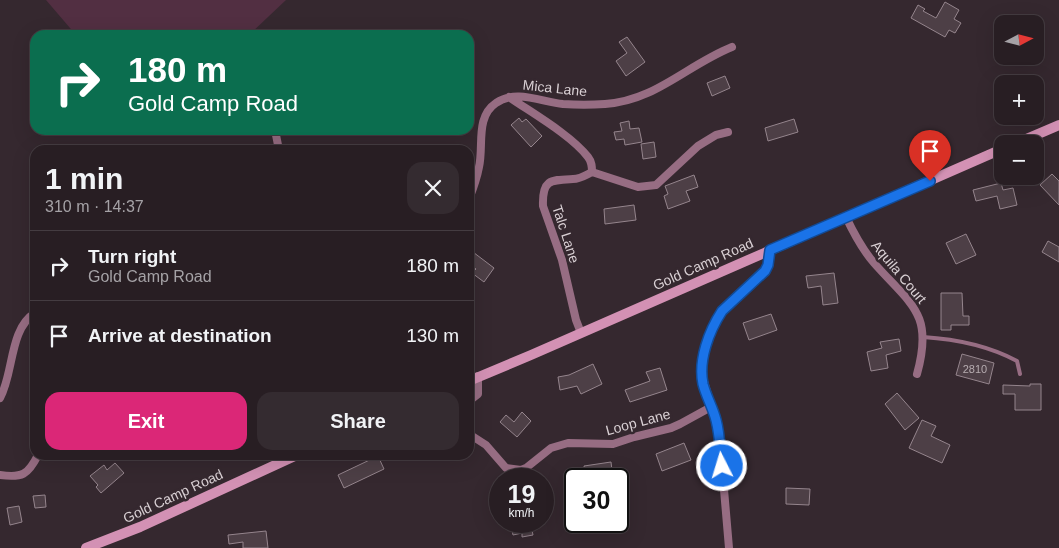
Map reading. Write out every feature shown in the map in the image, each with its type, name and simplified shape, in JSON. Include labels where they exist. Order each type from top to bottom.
[{"type":"street","name":"Mica Lane","points":[[474,185],[480,166],[482,129],[485,116],[496,102],[509,97],[520,96],[542,102],[577,105],[621,103],[647,94],[716,53],[732,47]]},
{"type":"street","points":[[509,97],[548,123],[582,151],[592,164],[592,172],[638,187],[656,185],[698,146],[716,135],[728,132]]},
{"type":"street","points":[[1036,135],[1059,125]]},
{"type":"street","name":"Gold Camp Road","points":[[474,378],[582,333],[994,152]]},
{"type":"street","name":"Talc Lane","points":[[582,333],[576,320],[560,251],[543,206],[543,197],[545,188],[550,182],[556,179],[574,179],[592,172]]},
{"type":"street","name":"Aquila Court","points":[[846,217],[863,250],[912,303],[919,317],[924,337],[917,374]]},
{"type":"street","points":[[729,548],[719,431],[702,375],[703,356],[708,340],[722,311],[765,271],[768,265],[770,250]]},
{"type":"street","points":[[1,393],[19,332],[30,316]]},
{"type":"street","points":[[474,378],[478,394],[474,397]]},
{"type":"street","name":"Loop Lane","points":[[474,437],[486,445],[506,468],[521,470],[558,445],[581,443],[613,444],[680,424],[711,406]]},
{"type":"street","points":[[0,475],[18,477],[25,474],[35,460]]},
{"type":"street","name":"Gold Camp Road","points":[[86,548],[140,527],[287,460]]},
{"type":"lane","points":[[924,337],[959,341],[1008,356],[1017,361],[1020,374]]},
{"type":"shaded area","points":[[46,0],[286,0],[254,30],[72,30]]},
{"type":"building","points":[[945,2],[959,10],[954,19],[961,23],[955,33],[949,30],[945,37],[911,18],[918,5],[925,9],[923,11],[936,18]]},
{"type":"building","points":[[627,37],[645,62],[626,76],[616,61],[627,53],[619,42]]},
{"type":"building","points":[[725,76],[730,88],[712,96],[707,83]]},
{"type":"building","points":[[519,118],[522,122],[526,119],[542,136],[531,147],[511,125]]},
{"type":"building","points":[[794,119],[798,132],[768,141],[765,128]]},
{"type":"building","points":[[629,121],[630,129],[639,128],[642,142],[625,145],[624,139],[616,140],[614,132],[622,131],[620,123]]},
{"type":"building","points":[[654,142],[656,157],[643,159],[641,144]]},
{"type":"building","points":[[1052,174],[1059,181],[1059,205],[1040,185],[1044,185],[1044,181]]},
{"type":"building","points":[[694,175],[698,187],[686,191],[690,201],[668,209],[664,196],[668,194],[665,186]]},
{"type":"building","points":[[994,185],[1002,185],[1003,190],[1013,188],[1017,205],[1000,209],[997,196],[976,201],[973,190]]},
{"type":"building","points":[[634,205],[636,220],[605,224],[604,209]]},
{"type":"building","points":[[966,234],[976,255],[956,264],[946,243]]},
{"type":"building","points":[[1048,241],[1059,247],[1059,262],[1042,252]]},
{"type":"building","points":[[474,253],[494,268],[484,282],[474,274],[476,269],[474,267]]},
{"type":"building","points":[[834,273],[838,303],[823,305],[821,286],[808,288],[806,276]]},
{"type":"building","points":[[941,293],[962,293],[963,316],[969,316],[969,325],[951,325],[951,330],[941,330]]},
{"type":"building","points":[[771,314],[777,330],[749,340],[743,323]]},
{"type":"building","points":[[899,339],[901,351],[886,355],[888,368],[871,371],[867,352],[882,348],[880,342]]},
{"type":"building","points":[[962,354],[994,363],[989,384],[956,375]]},
{"type":"building","points":[[593,364],[602,384],[581,394],[577,386],[560,390],[558,377],[569,375]]},
{"type":"building","points":[[660,368],[667,390],[630,402],[625,390],[650,381],[646,372]]},
{"type":"building","points":[[1030,384],[1041,384],[1041,410],[1015,410],[1015,394],[1003,394],[1003,385],[1030,386]]},
{"type":"building","points":[[897,393],[919,418],[905,430],[885,404]]},
{"type":"building","points":[[522,412],[531,421],[517,437],[500,422],[506,415],[514,422]]},
{"type":"building","points":[[922,420],[936,426],[931,436],[950,445],[942,463],[909,448]]},
{"type":"building","points":[[684,443],[691,460],[662,471],[656,454]]},
{"type":"building","points":[[370,460],[380,460],[384,469],[344,488],[338,475]]},
{"type":"building","points":[[611,462],[612,468],[584,468],[584,466]]},
{"type":"building","points":[[115,463],[124,473],[101,493],[96,487],[98,485],[90,476],[104,465],[107,470]]},
{"type":"building","points":[[786,488],[810,489],[809,505],[786,504]]},
{"type":"building","points":[[45,495],[46,507],[35,508],[33,496]]},
{"type":"building","points":[[19,506],[22,522],[10,525],[7,508]]},
{"type":"building","points":[[266,531],[268,548],[243,548],[243,542],[229,544],[228,535]]},
{"type":"building","points":[[522,533],[533,533],[533,535],[522,537]]},
{"type":"route","points":[[722,466],[719,431],[706,394],[702,375],[703,356],[716,319],[735,298],[765,271],[768,265],[770,250],[930,181]]}]
